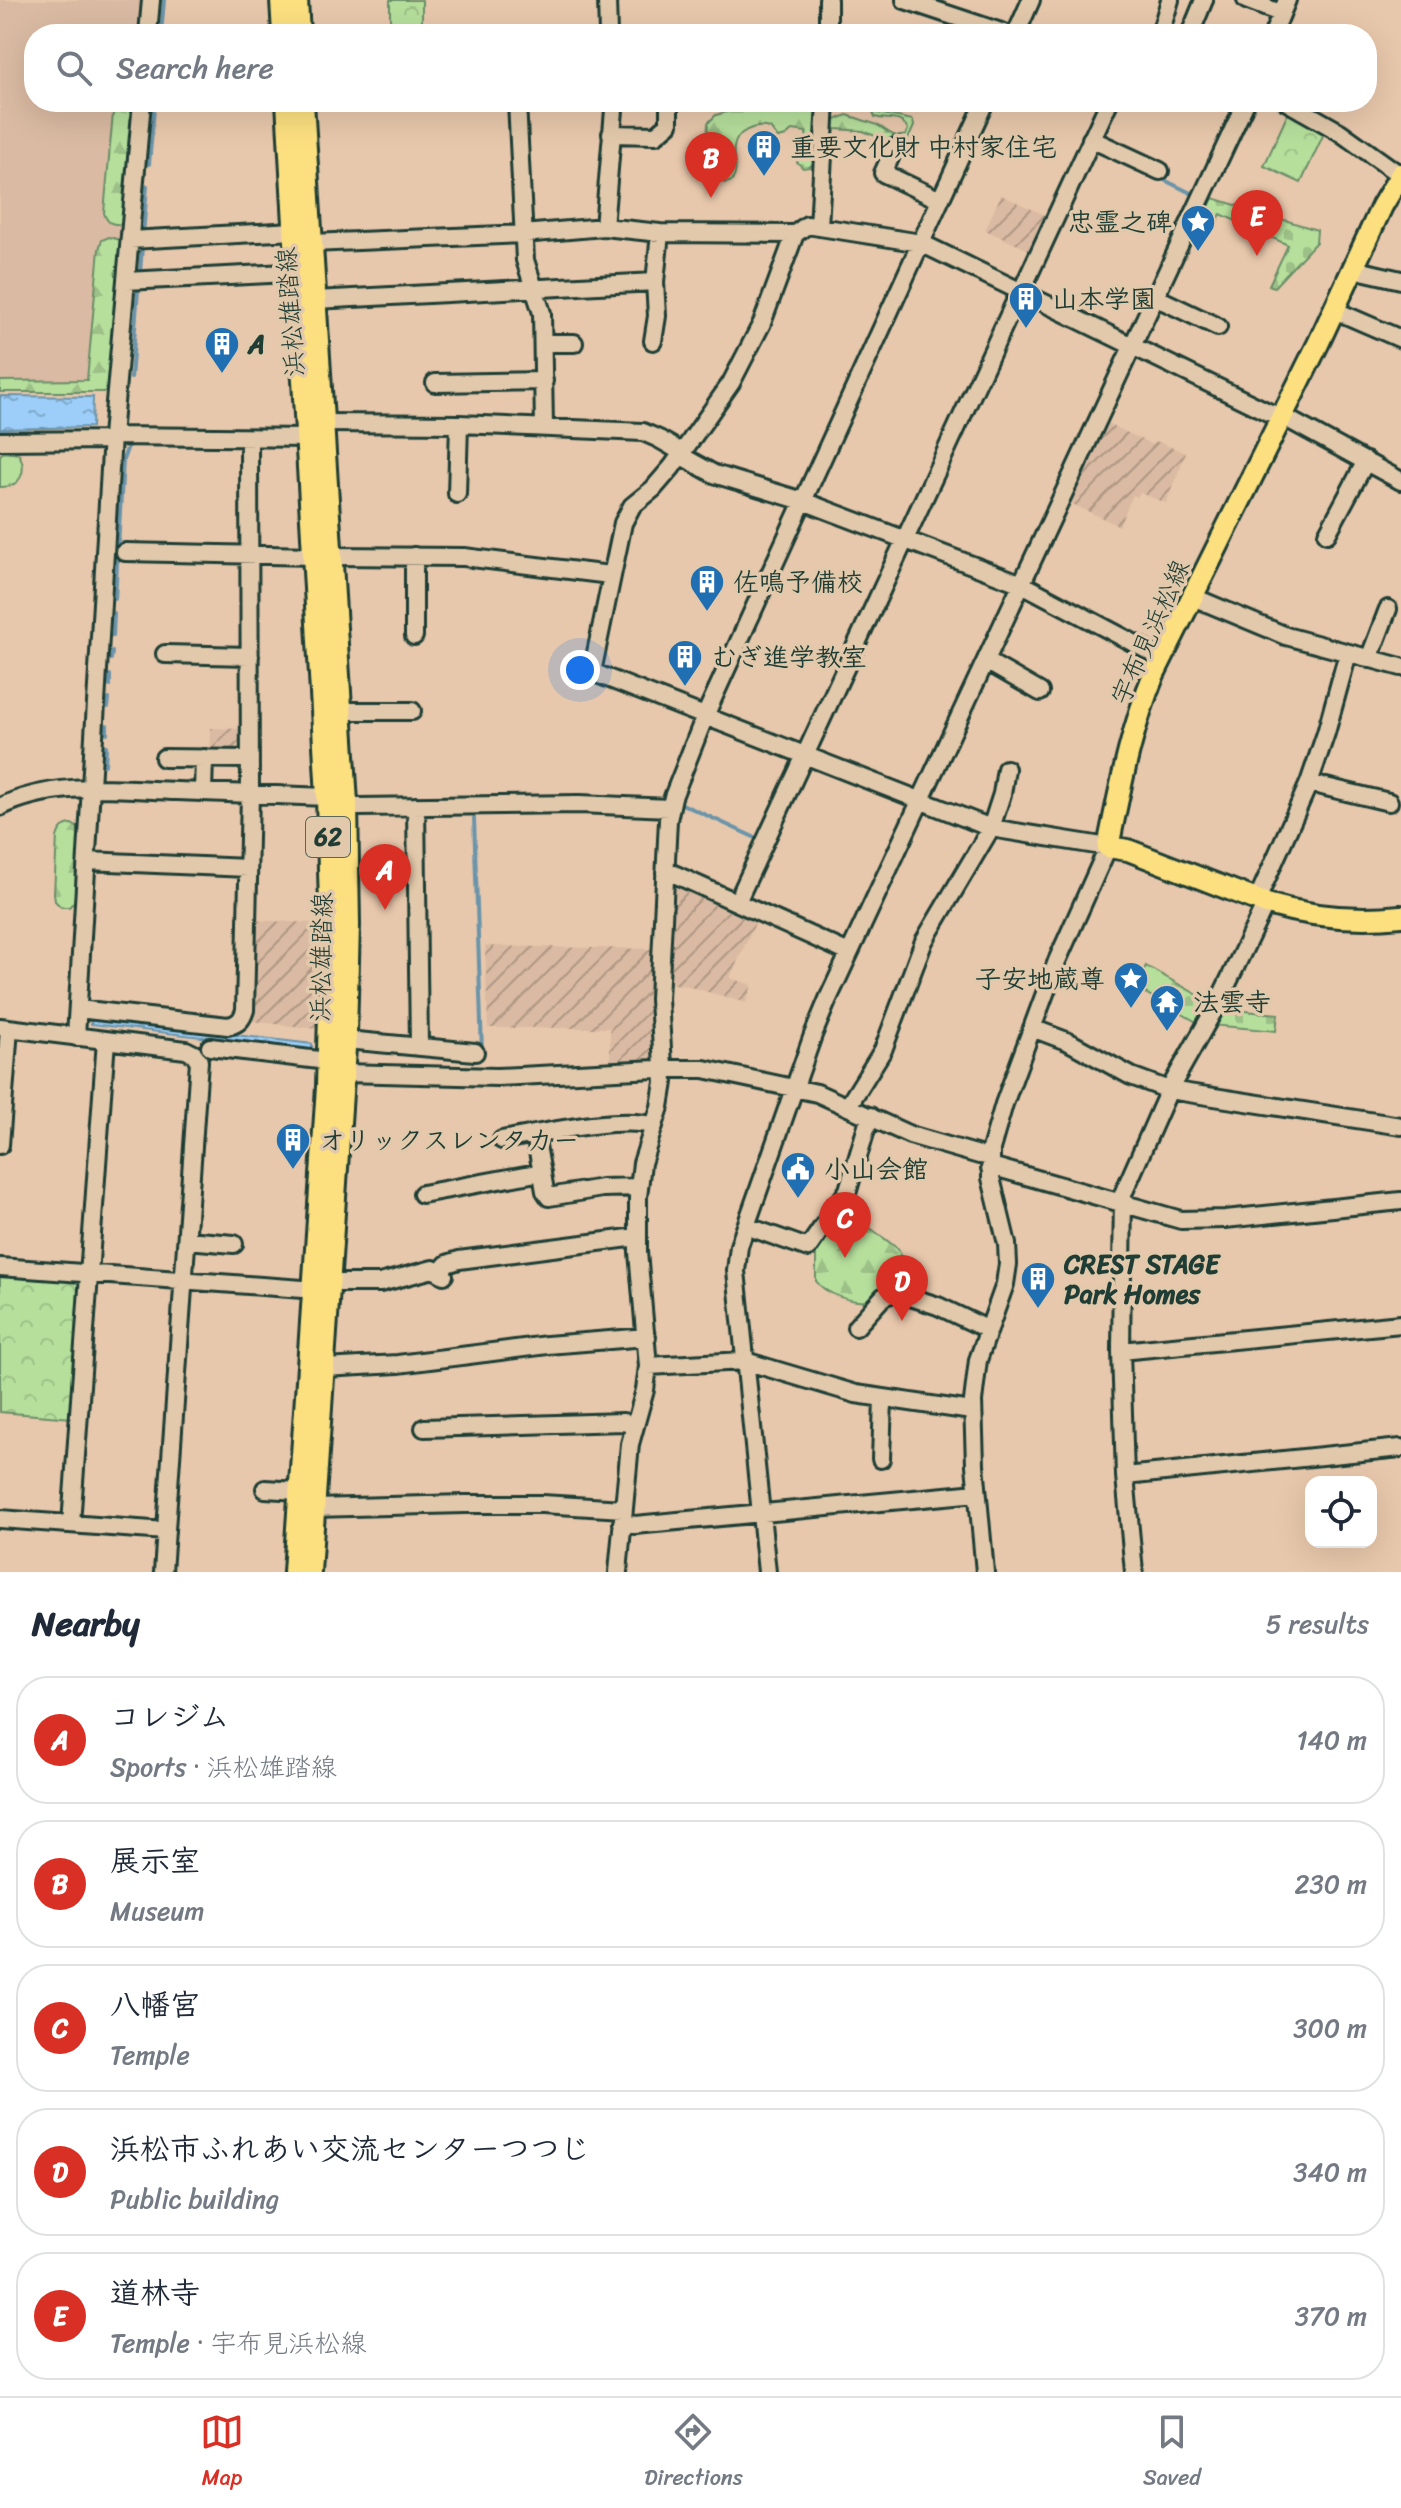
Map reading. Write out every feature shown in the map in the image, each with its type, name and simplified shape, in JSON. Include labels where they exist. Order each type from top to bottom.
[{"type":"main road","points":[[281,0],[282,24]]},
{"type":"main road","points":[[297,0],[298,24]]},
{"type":"main road","name":"浜松雄踏線","points":[[288,112],[303,237]]},
{"type":"main road","name":"浜松雄踏線","points":[[303,112],[306,438],[341,711],[347,803],[349,936],[344,1073],[310,1572]]},
{"type":"main road","name":"宇布見浜松線","points":[[1108,847],[1139,715],[1162,658],[1382,206],[1401,175]]},
{"type":"main road","name":"浜松雄踏線","points":[[294,1572],[330,1026],[331,942],[322,556],[323,423],[315,300],[305,272]]},
{"type":"main road","points":[[1108,847],[1128,850],[1262,902],[1303,913],[1363,919],[1401,916]]},
{"type":"street","points":[[149,24],[151,0]]},
{"type":"street","points":[[607,0],[608,24]]},
{"type":"street","points":[[828,0],[828,24]]},
{"type":"street","points":[[905,0],[977,24]]},
{"type":"street","points":[[1020,24],[1031,0]]},
{"type":"street","points":[[1163,24],[1170,0]]},
{"type":"street","points":[[1194,24],[1204,0]]},
{"type":"street","points":[[1246,0],[1284,7]]},
{"type":"street","points":[[76,1037],[112,438],[141,112]]},
{"type":"street","points":[[517,112],[525,260],[542,313],[544,427]]},
{"type":"street","points":[[604,227],[614,112]]},
{"type":"street","points":[[611,134],[656,135],[669,124],[669,112]]},
{"type":"street","points":[[819,227],[825,112]]},
{"type":"street","points":[[618,1572],[634,1425],[645,1390],[648,1366],[637,1237],[642,1163],[663,1095],[665,1068],[659,999],[669,808],[705,716],[980,112]]},
{"type":"street","points":[[737,902],[1104,112]]},
{"type":"street","points":[[767,1572],[736,1271],[739,1246],[820,1017],[1241,112]]},
{"type":"street","points":[[1316,112],[1401,175]]},
{"type":"street","points":[[1091,139],[1160,171]]},
{"type":"street","points":[[895,147],[883,173],[940,200]]},
{"type":"street","points":[[985,1572],[972,1411],[975,1373],[1005,1284],[1008,1264],[1007,1244],[990,1162],[1001,1113],[1057,961],[1108,847],[991,828],[592,672],[610,575],[627,514],[682,454],[719,402],[742,364],[767,312],[795,234],[807,225],[921,243],[1268,412],[1282,416],[1401,481]]},
{"type":"street","points":[[130,240],[523,234],[604,227],[660,233],[795,234]]},
{"type":"street","points":[[653,341],[660,233]]},
{"type":"street","points":[[1353,269],[1401,280]]},
{"type":"street","points":[[126,281],[305,272]]},
{"type":"street","points":[[315,300],[655,282]]},
{"type":"street","points":[[1155,297],[1218,327]]},
{"type":"street","points":[[1334,310],[1401,339]]},
{"type":"street","points":[[543,343],[574,343]]},
{"type":"street","points":[[435,383],[544,381]]},
{"type":"street","points":[[323,423],[459,424],[643,432],[714,474],[803,501],[1022,584],[1162,658]]},
{"type":"street","points":[[457,494],[459,424]]},
{"type":"street","points":[[78,1009],[228,1026],[243,1018],[250,794],[249,438]]},
{"type":"street","points":[[0,441],[306,438]]},
{"type":"street","points":[[1327,534],[1366,461]]},
{"type":"street","points":[[125,552],[464,557],[610,575]]},
{"type":"street","points":[[414,556],[414,636]]},
{"type":"street","points":[[1193,597],[1268,630],[1401,667]]},
{"type":"street","points":[[1369,659],[1388,609]]},
{"type":"street","points":[[1134,1572],[1125,1476],[1121,1351],[1123,1194],[1169,1090],[1218,1003],[1262,902],[1309,783],[1348,653]]},
{"type":"street","points":[[165,654],[250,656]]},
{"type":"street","points":[[986,661],[1040,692]]},
{"type":"street","points":[[341,711],[412,711]]},
{"type":"street","points":[[164,758],[250,759]]},
{"type":"street","points":[[203,792],[204,758]]},
{"type":"street","points":[[848,1106],[883,1050],[924,941],[991,828],[1006,769]]},
{"type":"street","points":[[1309,783],[1389,802]]},
{"type":"street","points":[[0,807],[50,791],[91,787],[327,797],[359,807],[580,804],[669,808]]},
{"type":"street","points":[[416,806],[419,1046]]},
{"type":"street","points":[[87,861],[248,868]]},
{"type":"street","points":[[665,873],[674,874],[849,953]]},
{"type":"street","points":[[0,1145],[4,1028],[186,1050],[199,1061],[163,1572]]},
{"type":"street","points":[[1032,1028],[1069,1042],[1131,1076],[1169,1090],[1401,1126]]},
{"type":"street","points":[[71,1524],[106,1040]]},
{"type":"street","points":[[346,1040],[475,1052]]},
{"type":"street","points":[[210,1047],[319,1060]]},
{"type":"street","points":[[344,1073],[504,1077],[665,1068],[716,1071],[795,1087],[848,1106],[910,1135],[979,1155],[998,1168],[1181,1220],[1225,1219],[1401,1201]]},
{"type":"street","points":[[746,1226],[808,1248],[848,1190],[870,1116]]},
{"type":"street","points":[[502,1140],[642,1122],[654,1126]]},
{"type":"street","points":[[535,1134],[545,1191],[549,1197],[602,1188],[639,1187]]},
{"type":"street","points":[[422,1194],[542,1172]]},
{"type":"street","points":[[330,1283],[380,1283],[433,1269],[442,1274],[447,1264],[459,1260],[637,1237]]},
{"type":"street","points":[[187,1240],[234,1244]]},
{"type":"street","points":[[0,1267],[303,1289]]},
{"type":"street","points":[[856,1327],[883,1297],[895,1292],[938,1306],[989,1330]]},
{"type":"street","points":[[1121,1351],[1401,1324]]},
{"type":"street","points":[[324,1368],[398,1364],[547,1345],[647,1337]]},
{"type":"street","points":[[648,1366],[745,1361],[883,1399],[972,1411]]},
{"type":"street","points":[[881,1459],[883,1399]]},
{"type":"street","points":[[424,1428],[623,1422],[634,1425]]},
{"type":"street","points":[[1125,1476],[1401,1448]]},
{"type":"street","points":[[265,1489],[299,1491]]},
{"type":"street","points":[[314,1508],[502,1504],[623,1516],[635,1525],[977,1493]]},
{"type":"street","points":[[0,1519],[166,1531]]},
{"type":"shaded area","points":[[0,0],[146,0],[144,24],[24,24],[24,112],[136,112],[112,383],[103,392],[0,392]]},
{"type":"shaded area","points":[[1001,195],[1047,216],[1031,251],[985,230]]},
{"type":"shaded area","points":[[1105,422],[1153,445],[1156,441],[1186,453],[1166,503],[1140,493],[1137,497],[1133,495],[1119,526],[1068,502]]},
{"type":"shaded area","points":[[211,728],[245,729],[246,756],[210,755]]},
{"type":"shaded area","points":[[673,882],[758,917],[730,978],[752,985],[746,1003],[668,983]]},
{"type":"shaded area","points":[[252,920],[312,923],[312,949],[318,978],[317,1029],[250,1021]]},
{"type":"shaded area","points":[[485,946],[653,949],[651,999],[655,1061],[610,1067],[610,1028],[488,1028]]},
{"type":"green space","points":[[390,0],[422,0],[422,24],[390,24]]},
{"type":"green space","points":[[113,112],[136,112],[127,219],[122,224],[113,224],[104,213]]},
{"type":"green space","points":[[726,112],[816,112],[819,117],[813,164],[803,168],[797,162],[800,150],[807,141],[806,132],[793,130],[778,138],[770,128],[758,127],[742,133],[735,142],[732,181],[713,180],[706,164],[708,123],[716,115]]},
{"type":"green space","points":[[873,112],[913,120],[914,126],[906,144],[900,146],[863,131],[831,126],[833,121],[847,115],[875,124],[893,135],[906,135],[908,129],[901,122],[875,117]]},
{"type":"green space","points":[[1289,112],[1295,112],[1326,129],[1301,183],[1264,166]]},
{"type":"green space","points":[[1213,198],[1317,230],[1316,242],[1274,287],[1269,285],[1288,245],[1221,214],[1213,229],[1201,224]]},
{"type":"green space","points":[[109,237],[121,240],[124,245],[109,390],[0,392],[0,381],[87,380],[99,249],[102,240]]},
{"type":"green space","points":[[4,452],[19,454],[23,467],[17,482],[0,487],[0,455]]},
{"type":"green space","points":[[72,824],[78,828],[80,835],[76,894],[69,907],[61,907],[55,901],[54,893],[57,837],[62,828]]},
{"type":"green space","points":[[1146,966],[1212,1003],[1200,1024],[1135,987]]},
{"type":"green space","points":[[1221,1009],[1278,1014],[1276,1031],[1211,1025]]},
{"type":"green space","points":[[838,1211],[850,1213],[897,1248],[900,1255],[898,1270],[893,1278],[867,1301],[839,1297],[816,1281],[816,1244]]},
{"type":"green space","points":[[0,1274],[79,1280],[81,1283],[72,1418],[0,1412]]},
{"type":"water","points":[[0,396],[93,397],[92,427],[0,429]]},
{"type":"water","points":[[92,1018],[312,1044],[312,1050],[91,1024]]},
{"type":"waterway","points":[[162,24],[164,0]]},
{"type":"waterway","points":[[149,164],[154,112]]},
{"type":"waterway","points":[[1158,177],[1195,195]]},
{"type":"waterway","points":[[143,235],[147,186]]},
{"type":"waterway","points":[[140,273],[142,246]]},
{"type":"waterway","points":[[131,378],[138,290]]},
{"type":"waterway","points":[[115,599],[123,460],[129,443]]},
{"type":"waterway","points":[[113,636],[114,613]]},
{"type":"waterway","points":[[111,659],[112,652]]},
{"type":"waterway","points":[[110,675],[110,686]]},
{"type":"waterway","points":[[108,707],[109,699]]},
{"type":"waterway","points":[[107,725],[107,733]]},
{"type":"waterway","points":[[105,765],[106,746]]},
{"type":"waterway","points":[[682,804],[758,839]]},
{"type":"waterway","points":[[474,818],[482,1052]]},
{"type":"place","name":"重要文化財 中村家住宅","points":[[764,178]]},
{"type":"place","name":"展示室","points":[[711,198]]},
{"type":"place","name":"忠霊之碑","points":[[1198,253]]},
{"type":"place","name":"道林寺","points":[[1257,256]]},
{"type":"place","name":"山本学園","points":[[1026,330]]},
{"type":"place","name":"A","points":[[222,375]]},
{"type":"place","name":"佐鳴予備校","points":[[707,613]]},
{"type":"place","name":"むぎ進学教室","points":[[685,688]]},
{"type":"place","name":"コレジム","points":[[385,910]]},
{"type":"place","name":"子安地蔵尊","points":[[1131,1010]]},
{"type":"place","name":"法雲寺","points":[[1167,1033]]},
{"type":"place","name":"オリックスレンタカー","points":[[293,1171]]},
{"type":"place","name":"小山会館","points":[[798,1200]]},
{"type":"place","name":"八幡宮","points":[[845,1258]]},
{"type":"place","name":"CREST STAGE Park Homes","points":[[1038,1310]]},
{"type":"place","name":"浜松市ふれあい交流センターつつじ","points":[[902,1321]]}]
